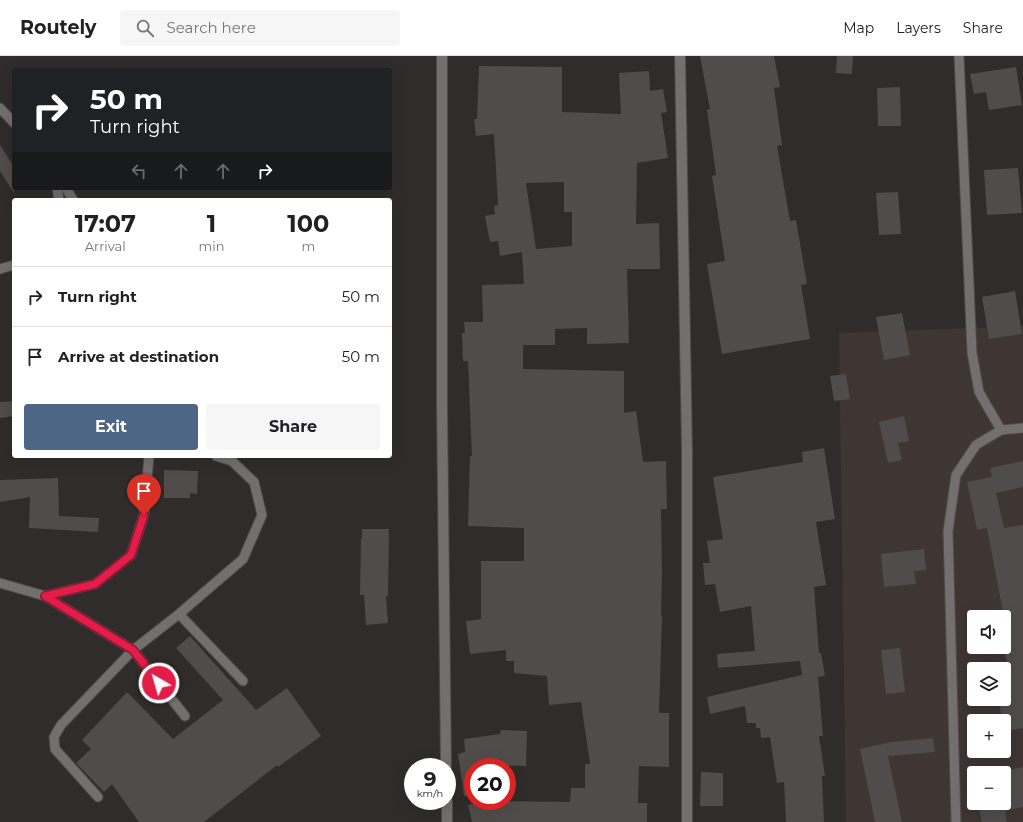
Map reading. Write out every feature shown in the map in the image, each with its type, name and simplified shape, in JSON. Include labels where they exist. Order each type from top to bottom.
[{"type":"street","points":[[442,56],[442,405],[446,758]]},
{"type":"street","points":[[680,56],[687,451],[686,822]]},
{"type":"street","points":[[447,810],[447,822]]},
{"type":"lane","points":[[959,56],[972,353],[978,392],[1001,430]]},
{"type":"lane","points":[[0,108],[12,121]]},
{"type":"lane","points":[[0,269],[12,266]]},
{"type":"lane","points":[[956,822],[948,531],[956,475],[976,445],[1001,430],[1023,428]]},
{"type":"lane","points":[[45,596],[95,584],[131,555],[144,515],[148,458]]},
{"type":"lane","points":[[98,797],[54,749],[54,737],[61,725],[133,650],[179,614],[243,559],[262,515],[254,482],[232,461],[222,458]]},
{"type":"lane","points":[[0,583],[45,596],[133,650],[185,716]]},
{"type":"lane","points":[[179,614],[243,681]]},
{"type":"shaded area","points":[[1023,326],[1023,822],[846,822],[839,333]]},
{"type":"building","points":[[700,56],[774,56],[780,87],[774,88],[782,145],[777,146],[790,221],[796,220],[807,284],[801,285],[810,339],[722,354],[707,264],[725,261],[712,176],[716,175],[707,110],[710,109]]},
{"type":"building","points":[[837,56],[853,56],[852,74],[836,73]]},
{"type":"building","points":[[479,66],[562,67],[562,112],[621,114],[619,73],[649,71],[650,91],[663,89],[667,112],[661,113],[668,158],[637,163],[636,224],[659,223],[660,269],[627,269],[629,343],[587,344],[587,328],[555,329],[555,345],[523,345],[523,369],[624,371],[624,413],[636,411],[643,462],[666,461],[667,509],[661,509],[662,616],[659,713],[669,713],[669,767],[639,766],[638,803],[647,803],[647,822],[472,822],[469,810],[516,810],[516,801],[570,802],[571,788],[585,788],[585,764],[590,764],[581,702],[549,705],[547,676],[514,673],[514,661],[506,661],[506,650],[470,654],[466,621],[481,619],[481,561],[524,561],[524,528],[468,526],[470,456],[472,456],[468,361],[463,361],[462,333],[465,333],[464,322],[483,322],[482,285],[524,284],[522,252],[500,256],[498,241],[490,242],[485,216],[495,214],[494,206],[498,205],[494,134],[476,136],[474,119],[477,119]],"holes":[[[564,182],[564,212],[572,212],[572,246],[536,249],[526,183]]]},
{"type":"building","points":[[1016,67],[1022,105],[989,110],[986,92],[974,94],[970,74]]},
{"type":"building","points":[[900,87],[901,126],[878,126],[877,88]]},
{"type":"building","points":[[0,145],[12,164],[12,190],[0,171]]},
{"type":"building","points":[[1018,168],[1022,213],[987,215],[984,170]]},
{"type":"building","points":[[898,192],[901,234],[879,235],[876,193]]},
{"type":"building","points":[[1015,291],[1022,334],[989,339],[982,297]]},
{"type":"building","points":[[902,313],[910,355],[884,360],[876,317]]},
{"type":"building","points":[[846,374],[850,399],[834,401],[830,376]]},
{"type":"building","points":[[12,401],[12,416],[0,418],[0,402]]},
{"type":"building","points":[[904,416],[909,441],[898,443],[902,460],[888,463],[879,422]]},
{"type":"building","points":[[824,448],[835,519],[816,522],[826,585],[814,587],[819,653],[821,653],[825,676],[818,677],[823,736],[819,736],[825,776],[822,776],[824,822],[786,822],[784,782],[777,783],[770,737],[761,738],[760,728],[756,728],[756,723],[747,723],[745,706],[710,714],[707,697],[802,675],[800,661],[718,668],[717,654],[755,651],[751,606],[720,612],[715,584],[705,585],[703,563],[710,563],[707,541],[723,539],[713,477],[803,462],[802,452]]},
{"type":"building","points":[[1023,461],[1023,487],[996,493],[1004,528],[1023,525],[1023,728],[1011,730],[1011,714],[1001,714],[1000,706],[1011,706],[1011,662],[1007,662],[1005,654],[1011,654],[1011,610],[1003,610],[987,528],[977,530],[967,482],[992,477],[990,468]]},
{"type":"building","points":[[164,470],[198,471],[197,494],[190,493],[190,498],[164,498]]},
{"type":"building","points":[[58,478],[59,516],[99,518],[98,532],[29,528],[30,497],[0,502],[0,480]]},
{"type":"building","points":[[362,529],[389,529],[388,596],[386,596],[388,623],[366,625],[364,595],[360,595]]},
{"type":"building","points":[[924,549],[926,570],[914,571],[916,584],[884,587],[881,554]]},
{"type":"building","points":[[190,636],[256,710],[287,688],[321,736],[278,767],[277,765],[204,822],[139,822],[112,784],[104,792],[76,763],[91,749],[82,740],[127,692],[173,739],[223,700],[176,648]]},
{"type":"building","points":[[900,648],[905,692],[886,694],[881,650]]},
{"type":"building","points":[[501,730],[527,731],[526,766],[516,766],[516,758],[464,758],[464,796],[458,754],[465,752],[464,739],[500,734]]},
{"type":"building","points":[[933,738],[935,752],[888,756],[902,822],[875,822],[860,749],[892,742]]},
{"type":"building","points":[[1023,767],[1023,807],[1011,810],[1011,770]]},
{"type":"building","points":[[701,772],[723,773],[723,806],[700,806]]},
{"type":"building","points":[[979,810],[1010,810],[1005,811],[1007,822],[982,822]]},
{"type":"route","points":[[144,515],[131,555],[95,584],[45,596],[133,650],[159,683]]}]
